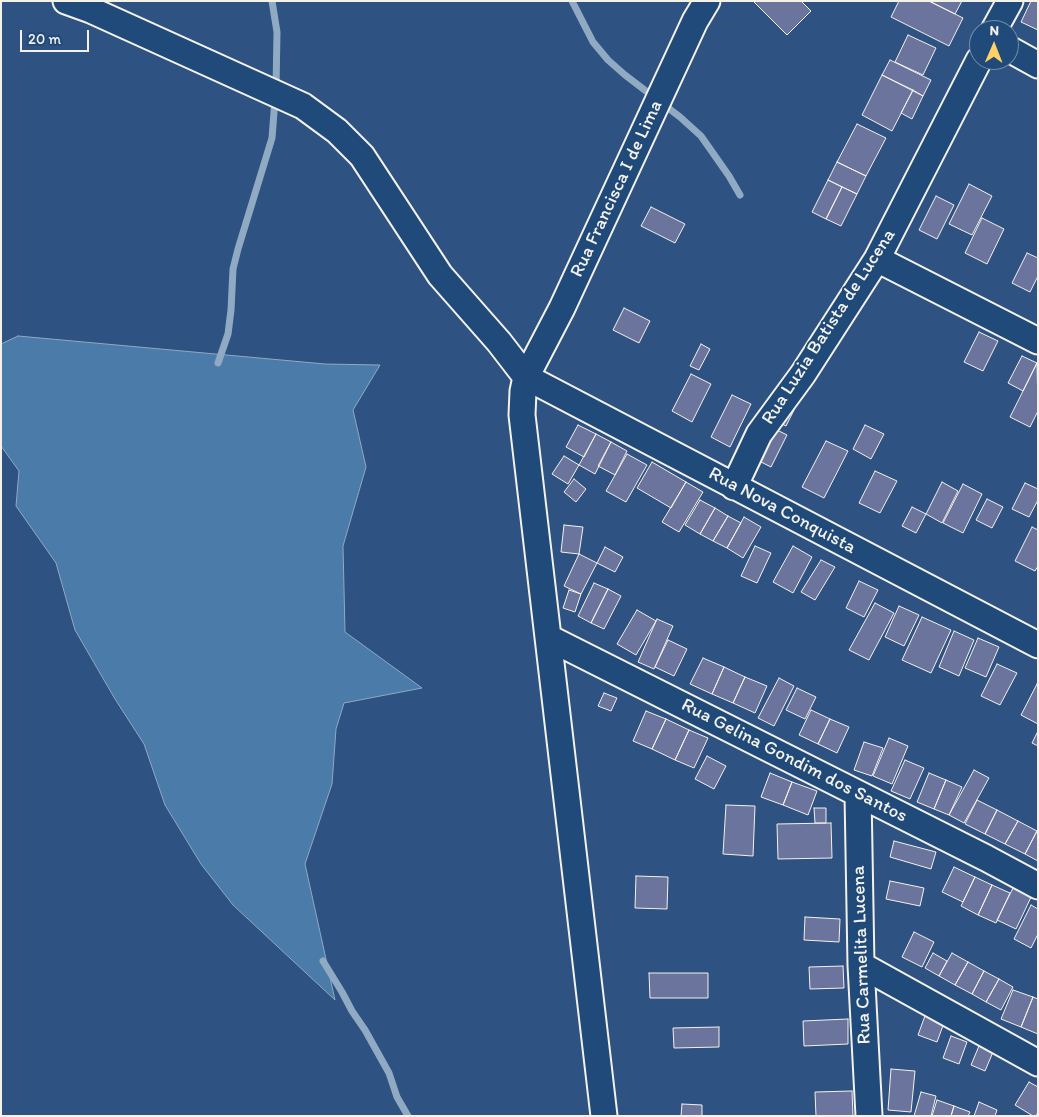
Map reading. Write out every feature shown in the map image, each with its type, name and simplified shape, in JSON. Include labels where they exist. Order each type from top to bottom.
[{"type":"street","points":[[66,1],[91,10],[303,106],[337,131],[362,156],[440,275],[526,376]]},
{"type":"street","name":"Rua Francisca I de Lima","points":[[604,1116],[522,415],[523,390],[526,376],[562,308],[695,21],[707,1]]},
{"type":"street","points":[[1000,20],[1010,1]]},
{"type":"street","points":[[1019,55],[1038,65]]},
{"type":"street","name":"Rua Luzia Batista de Lucena","points":[[734,487],[759,434],[803,374],[877,259],[974,70]]},
{"type":"street","points":[[877,259],[1038,341]]},
{"type":"street","name":"Rua Nova Conquista","points":[[526,376],[1038,646]]},
{"type":"street","name":"Rua Gelina Gondim dos Santos","points":[[549,638],[1038,886]]},
{"type":"street","name":"Rua Carmelita Lucena","points":[[858,794],[861,965],[870,1116]]},
{"type":"street","points":[[861,965],[1038,1063]]},
{"type":"water","points":[[18,336],[325,364],[380,365],[353,410],[366,467],[343,546],[345,632],[422,688],[344,703],[336,729],[332,784],[305,864],[335,1000],[233,905],[201,864],[165,805],[144,744],[115,699],[75,630],[56,563],[16,506],[19,471],[1,446],[1,344]]},
{"type":"building","points":[[753,1],[801,1],[811,11],[787,35]]},
{"type":"building","points":[[899,1],[929,1],[963,18],[949,46],[891,17]]},
{"type":"building","points":[[929,1],[962,1],[955,14]]},
{"type":"building","points":[[1031,1],[1038,1],[1038,30],[1021,22]]},
{"type":"building","points":[[908,35],[936,48],[923,75],[895,62]]},
{"type":"building","points":[[890,60],[931,80],[923,96],[882,75]]},
{"type":"building","points":[[882,75],[913,90],[892,131],[862,115]]},
{"type":"building","points":[[913,90],[923,96],[912,119],[901,113]]},
{"type":"building","points":[[857,124],[886,138],[866,176],[837,162]]},
{"type":"building","points":[[837,162],[866,176],[857,194],[828,180]]},
{"type":"building","points":[[828,180],[842,187],[826,219],[812,212]]},
{"type":"building","points":[[969,184],[992,196],[972,235],[949,224]]},
{"type":"building","points":[[842,187],[857,194],[841,226],[826,219]]},
{"type":"building","points":[[936,196],[954,205],[937,239],[919,230]]},
{"type":"building","points":[[651,207],[685,224],[675,243],[641,226]]},
{"type":"building","points":[[982,218],[1004,229],[987,264],[965,253]]},
{"type":"building","points":[[1027,253],[1038,258],[1038,276],[1030,292],[1012,283]]},
{"type":"building","points":[[624,308],[650,321],[639,343],[613,330]]},
{"type":"building","points":[[979,332],[998,341],[983,371],[964,362]]},
{"type":"building","points":[[701,344],[710,349],[699,370],[690,366]]},
{"type":"building","points":[[1022,356],[1037,363],[1023,391],[1008,383]]},
{"type":"building","points":[[1037,363],[1038,411],[1030,427],[1010,417]]},
{"type":"building","points":[[691,374],[711,384],[692,422],[672,411]]},
{"type":"building","points":[[732,395],[751,404],[730,447],[711,437]]},
{"type":"building","points":[[786,406],[794,410],[786,426],[778,422]]},
{"type":"building","points":[[578,425],[596,434],[584,457],[566,447]]},
{"type":"building","points":[[865,425],[884,434],[871,459],[853,449]]},
{"type":"building","points":[[771,427],[787,435],[771,467],[755,459]]},
{"type":"building","points":[[596,434],[611,442],[595,474],[579,465]]},
{"type":"building","points":[[826,441],[848,451],[824,498],[802,487]]},
{"type":"building","points":[[611,442],[627,451],[615,475],[598,466]]},
{"type":"building","points":[[627,454],[647,465],[626,502],[606,491]]},
{"type":"building","points":[[564,456],[579,465],[568,484],[552,474]]},
{"type":"building","points":[[652,462],[686,482],[671,508],[637,488]]},
{"type":"building","points":[[875,471],[897,481],[880,513],[859,503]]},
{"type":"building","points":[[574,479],[586,489],[576,502],[564,492]]},
{"type":"building","points":[[686,482],[703,492],[679,532],[662,522]]},
{"type":"building","points":[[942,482],[958,491],[942,523],[926,514]]},
{"type":"building","points":[[1025,483],[1038,489],[1038,500],[1029,517],[1012,509]]},
{"type":"building","points":[[963,484],[982,494],[963,533],[943,523]]},
{"type":"building","points":[[987,499],[1003,507],[992,528],[976,520]]},
{"type":"building","points":[[700,500],[715,508],[700,534],[685,525]]},
{"type":"building","points":[[912,507],[926,514],[916,533],[902,526]]},
{"type":"building","points":[[715,508],[728,516],[713,541],[700,534]]},
{"type":"building","points":[[728,516],[741,523],[727,548],[713,541]]},
{"type":"building","points":[[744,517],[761,527],[743,558],[727,548]]},
{"type":"building","points":[[564,525],[583,527],[579,554],[561,552]]},
{"type":"building","points":[[1032,527],[1038,530],[1038,566],[1035,571],[1015,561]]},
{"type":"building","points":[[755,546],[771,553],[757,583],[741,576]]},
{"type":"building","points":[[793,546],[812,557],[793,593],[773,582]]},
{"type":"building","points":[[605,547],[623,557],[615,572],[597,563]]},
{"type":"building","points":[[579,554],[597,563],[581,594],[564,586]]},
{"type":"building","points":[[821,560],[835,567],[815,600],[801,592]]},
{"type":"building","points":[[859,581],[878,590],[864,617],[846,608]]},
{"type":"building","points":[[594,583],[608,589],[591,623],[578,616]]},
{"type":"building","points":[[608,589],[621,596],[604,629],[591,623]]},
{"type":"building","points":[[569,590],[581,594],[575,612],[563,608]]},
{"type":"building","points":[[875,603],[894,613],[869,660],[849,650]]},
{"type":"building","points":[[899,606],[919,615],[904,646],[885,637]]},
{"type":"building","points":[[637,610],[656,621],[636,655],[617,644]]},
{"type":"building","points":[[922,617],[951,630],[931,673],[902,660]]},
{"type":"building","points":[[657,619],[673,626],[654,669],[638,662]]},
{"type":"building","points":[[954,631],[974,640],[959,676],[939,667]]},
{"type":"building","points":[[978,638],[999,647],[986,677],[965,668]]},
{"type":"building","points":[[668,640],[687,649],[674,676],[655,667]]},
{"type":"building","points":[[703,658],[724,667],[712,694],[690,684]]},
{"type":"building","points":[[997,664],[1017,673],[1000,705],[981,696]]},
{"type":"building","points":[[724,667],[745,677],[733,703],[712,694]]},
{"type":"building","points":[[745,677],[767,686],[755,713],[733,703]]},
{"type":"building","points":[[779,678],[794,686],[774,726],[758,718]]},
{"type":"building","points":[[1038,685],[1038,724],[1021,715]]},
{"type":"building","points":[[797,688],[816,697],[805,719],[786,710]]},
{"type":"building","points":[[604,693],[617,698],[611,711],[598,706]]},
{"type":"building","points":[[811,710],[830,719],[818,744],[799,735]]},
{"type":"building","points":[[646,711],[666,719],[652,749],[633,741]]},
{"type":"building","points":[[666,719],[689,730],[675,760],[652,749]]},
{"type":"building","points":[[830,719],[849,727],[837,753],[818,744]]},
{"type":"building","points":[[689,730],[708,738],[694,768],[675,760]]},
{"type":"building","points":[[1038,731],[1038,746],[1032,743]]},
{"type":"building","points":[[889,738],[908,746],[892,784],[873,776]]},
{"type":"building","points":[[864,742],[883,748],[872,776],[854,770]]},
{"type":"building","points":[[707,756],[726,766],[714,789],[695,779]]},
{"type":"building","points":[[905,760],[924,768],[910,799],[891,791]]},
{"type":"building","points":[[974,770],[989,778],[964,823],[949,815]]},
{"type":"building","points":[[770,773],[792,782],[783,805],[761,797]]},
{"type":"building","points":[[929,773],[946,780],[934,809],[917,802]]},
{"type":"building","points":[[946,780],[962,787],[949,815],[934,809]]},
{"type":"building","points":[[792,782],[817,791],[808,815],[783,805]]},
{"type":"building","points":[[977,800],[997,810],[985,834],[965,824]]},
{"type":"building","points":[[726,805],[755,806],[753,856],[723,854]]},
{"type":"building","points":[[814,808],[826,808],[826,823],[815,823]]},
{"type":"building","points":[[997,810],[1018,821],[1005,844],[985,834]]},
{"type":"building","points":[[1018,821],[1037,831],[1025,854],[1005,844]]},
{"type":"building","points":[[831,823],[832,858],[778,859],[777,824]]},
{"type":"building","points":[[1038,831],[1038,861],[1025,854]]},
{"type":"building","points":[[894,841],[936,852],[931,869],[890,857]]},
{"type":"building","points":[[954,867],[975,877],[963,902],[942,892]]},
{"type":"building","points":[[636,876],[668,877],[667,909],[635,908]]},
{"type":"building","points":[[975,877],[992,885],[978,915],[961,906]]},
{"type":"building","points":[[890,881],[924,888],[920,906],[886,899]]},
{"type":"building","points":[[1015,884],[1033,893],[1016,929],[997,920]]},
{"type":"building","points":[[992,885],[1010,893],[996,923],[978,915]]},
{"type":"building","points":[[1031,905],[1038,909],[1038,934],[1031,948],[1014,939]]},
{"type":"building","points":[[805,917],[840,919],[839,942],[804,940]]},
{"type":"building","points":[[914,932],[934,942],[922,967],[902,957]]},
{"type":"building","points":[[933,953],[947,961],[939,976],[925,968]]},
{"type":"building","points":[[952,953],[968,962],[955,985],[939,976]]},
{"type":"building","points":[[968,962],[984,971],[972,994],[955,985]]},
{"type":"building","points":[[843,966],[844,988],[810,989],[809,967]]},
{"type":"building","points":[[984,971],[999,979],[986,1002],[972,994]]},
{"type":"building","points":[[649,973],[708,973],[708,998],[650,998]]},
{"type":"building","points":[[999,979],[1013,987],[1001,1010],[986,1002]]},
{"type":"building","points":[[1013,990],[1033,997],[1021,1027],[1001,1019]]},
{"type":"building","points":[[1033,997],[1038,999],[1038,1034],[1021,1027]]},
{"type":"building","points":[[926,1013],[945,1020],[937,1042],[918,1035]]},
{"type":"building","points":[[848,1019],[848,1044],[804,1046],[803,1021]]},
{"type":"building","points":[[719,1027],[719,1047],[674,1048],[673,1028]]},
{"type":"building","points":[[951,1036],[967,1042],[959,1064],[943,1058]]},
{"type":"building","points":[[979,1046],[993,1052],[985,1071],[971,1065]]},
{"type":"building","points":[[891,1069],[915,1071],[911,1112],[888,1110]]},
{"type":"building","points":[[1029,1082],[1038,1087],[1038,1112],[1036,1116],[1015,1105]]},
{"type":"building","points":[[852,1091],[853,1116],[816,1116],[815,1092]]},
{"type":"building","points":[[921,1092],[936,1096],[931,1116],[914,1116]]},
{"type":"building","points":[[937,1100],[954,1106],[951,1116],[932,1116]]},
{"type":"building","points":[[979,1102],[997,1110],[995,1116],[974,1116]]},
{"type":"building","points":[[682,1104],[702,1105],[702,1116],[681,1116]]},
{"type":"building","points":[[954,1106],[970,1112],[968,1116],[951,1116]]},
{"type":"waterway","points":[[272,1],[277,32],[276,89]]},
{"type":"waterway","points":[[572,1],[593,42],[608,60],[701,136],[740,195]]},
{"type":"waterway","points":[[218,363],[228,334],[233,269],[272,138],[275,99]]},
{"type":"waterway","points":[[323,961],[389,1073],[397,1097],[408,1116]]}]
